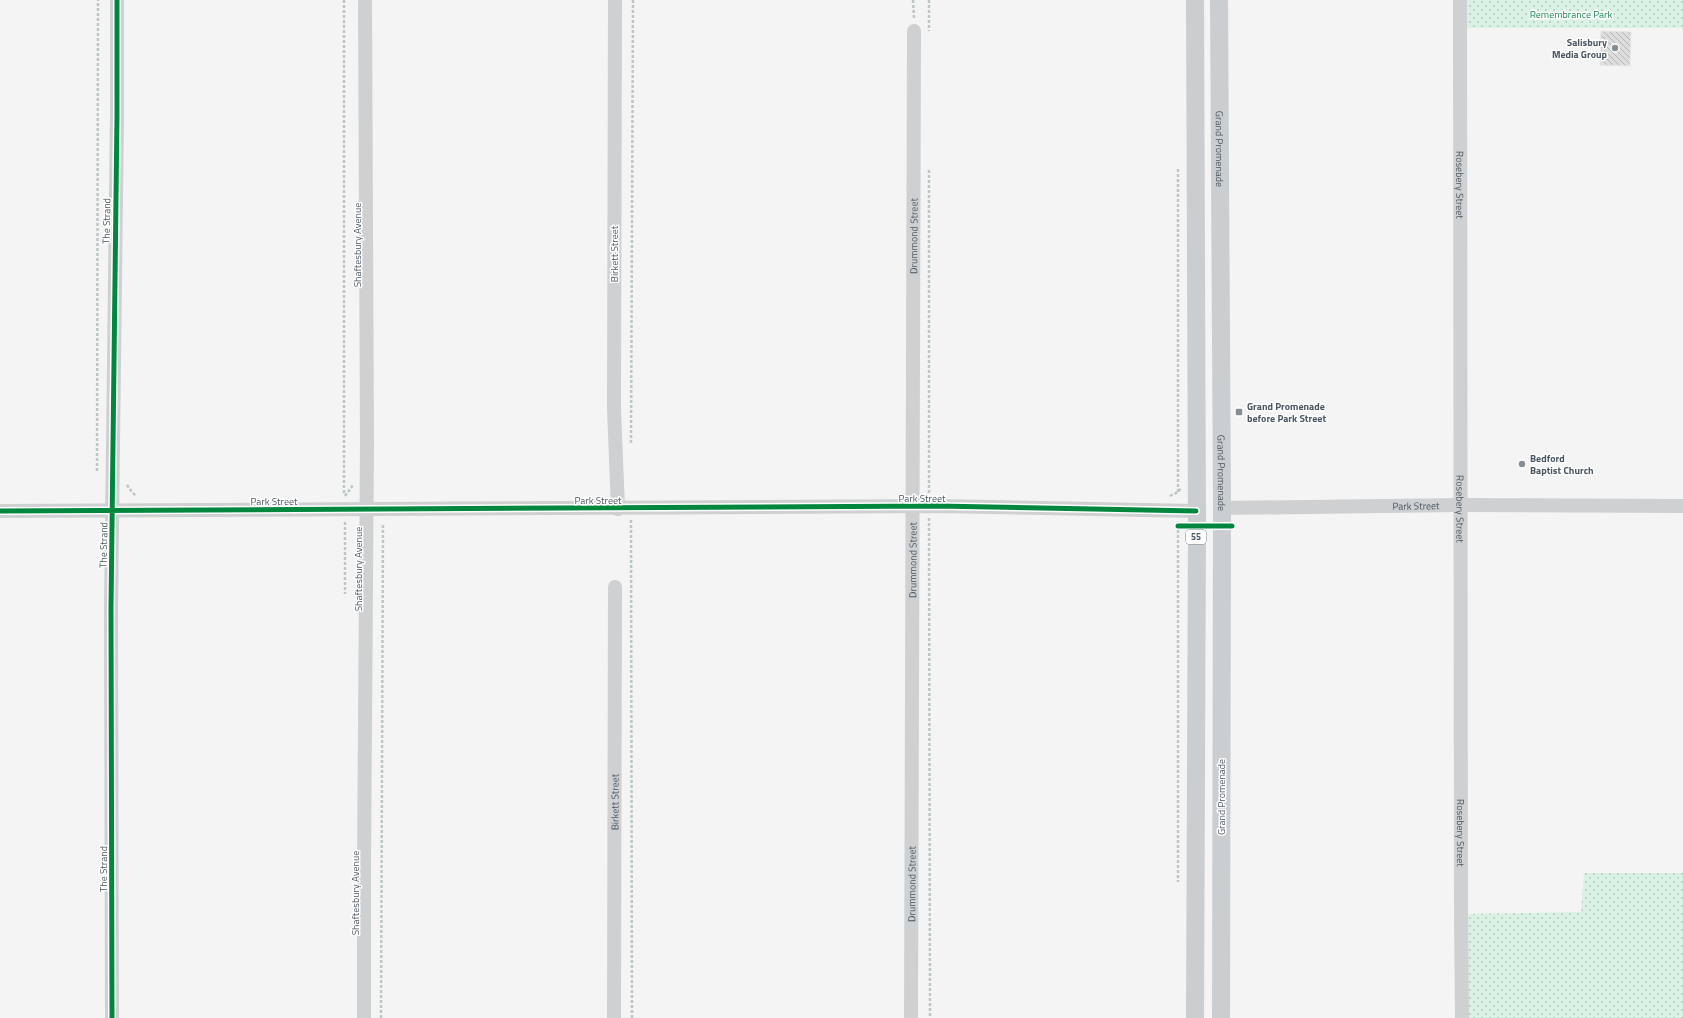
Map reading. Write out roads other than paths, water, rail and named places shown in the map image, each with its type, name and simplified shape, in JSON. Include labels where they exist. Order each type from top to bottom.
[{"type":"main road","name":"55","points":[[1195,0],[1195,1018]]},
{"type":"main road","name":"Grand Promenade","points":[[1219,0],[1222,508],[1221,1018]]},
{"type":"street","name":"The Strand","points":[[112,1018],[112,510],[117,0]]},
{"type":"street","name":"Shaftesbury Avenue","points":[[364,1018],[367,514],[365,0]]},
{"type":"street","name":"Birkett Street","points":[[616,0],[614,409],[618,509]]},
{"type":"street","name":"Rosebery Street","points":[[1460,0],[1462,1018]]},
{"type":"street","name":"Drummond Street","points":[[911,1018],[914,31]]},
{"type":"street","name":"Park Street","points":[[1222,508],[1460,505],[1683,506]]},
{"type":"street","name":"Park Street","points":[[0,511],[345,510],[367,514],[618,509],[912,507],[1196,519]]},
{"type":"street","name":"Birkett Street","points":[[614,1018],[615,587]]},
{"type":"place","name":"Salisbury Media Group","points":[[1615,48]]},
{"type":"place","name":"Grand Promenade before Park Street","points":[[1239,412]]},
{"type":"place","name":"Bedford Baptist Church","points":[[1522,464]]},
{"type":"park label","name":"Remembrance Park","points":[[1571,14]]}]
